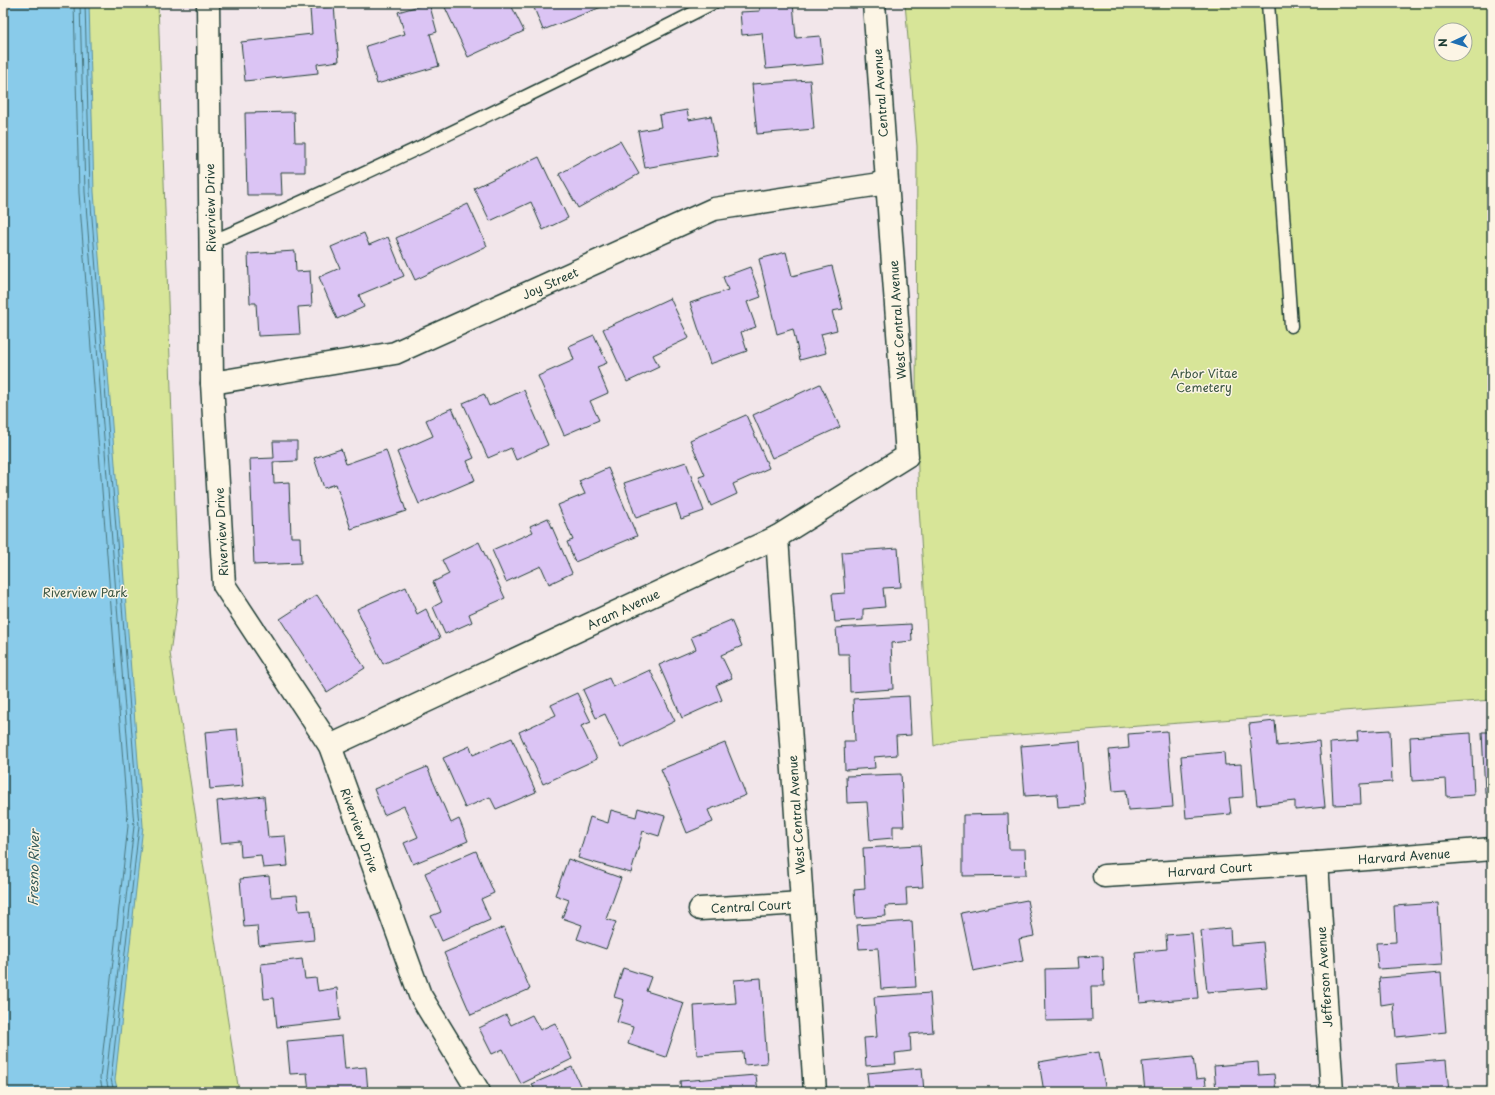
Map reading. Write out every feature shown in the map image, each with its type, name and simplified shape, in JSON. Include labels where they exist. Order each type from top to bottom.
[{"type":"street","name":"Riverview Drive","points":[[208,3],[212,383],[224,585],[330,746],[420,995],[479,1092]]},
{"type":"street","name":"Central Avenue","points":[[874,3],[887,183]]},
{"type":"street","name":"Joy Street","points":[[212,383],[395,353],[714,209],[887,183]]},
{"type":"street","name":"West Central Avenue","points":[[887,183],[907,456]]},
{"type":"street","name":"Aram Avenue","points":[[330,746],[776,538],[907,456]]},
{"type":"street","name":"West Central Avenue","points":[[776,538],[815,1092]]},
{"type":"street","name":"Harvard Avenue","points":[[1317,863],[1492,849]]},
{"type":"street","name":"Harvard Court","points":[[1104,876],[1317,863]]},
{"type":"street","name":"Jefferson Avenue","points":[[1317,863],[1332,1092]]},
{"type":"street","name":"Central Court","points":[[700,909],[802,903]]},
{"type":"lane","points":[[211,242],[306,201],[591,65],[713,3]]},
{"type":"lane","points":[[1268,3],[1291,326]]},
{"type":"green space","name":"Riverview Park","points":[[3,3],[158,3],[178,597],[170,653],[239,1092],[3,1092]]},
{"type":"green space","name":"Arbor Vitae Cemetery","points":[[905,3],[1492,3],[1492,700],[950,740],[934,746],[919,507],[916,401],[917,146]]},
{"type":"water","name":"Riverview Park","points":[[3,3],[89,3],[94,192],[143,826],[115,1080],[118,1092],[3,1092]]},
{"type":"building","points":[[429,3],[437,32],[430,34],[439,66],[377,84],[366,46],[405,34],[398,12]]},
{"type":"building","points":[[443,3],[510,3],[524,31],[468,57]]},
{"type":"building","points":[[532,3],[608,3],[609,4],[543,30]]},
{"type":"building","points":[[759,3],[793,3],[796,38],[820,36],[823,64],[766,69],[762,33],[742,35],[740,12],[760,11]]},
{"type":"building","points":[[334,6],[339,61],[317,64],[318,73],[245,81],[241,42],[312,34],[310,9]]},
{"type":"building","points":[[810,80],[814,129],[757,134],[752,84]]},
{"type":"building","points":[[687,110],[689,120],[711,116],[718,155],[645,168],[638,131],[661,127],[659,115]]},
{"type":"building","points":[[294,112],[295,142],[305,142],[305,172],[281,172],[282,195],[247,195],[245,113]]},
{"type":"building","points":[[620,141],[639,174],[578,208],[559,174]]},
{"type":"building","points":[[539,157],[568,218],[543,230],[531,202],[490,221],[474,188]]},
{"type":"building","points":[[468,204],[487,246],[415,280],[396,238]]},
{"type":"building","points":[[364,233],[369,245],[388,237],[404,276],[359,295],[364,307],[337,319],[319,277],[340,268],[331,247]]},
{"type":"building","points":[[295,251],[296,272],[310,271],[312,306],[298,307],[300,334],[258,336],[256,303],[250,303],[248,254]]},
{"type":"building","points":[[786,252],[792,276],[832,266],[843,309],[832,311],[837,330],[821,334],[826,353],[800,360],[793,329],[777,334],[759,259]]},
{"type":"building","points":[[750,267],[761,297],[747,302],[756,327],[741,332],[747,351],[710,364],[690,303],[728,290],[723,277]]},
{"type":"building","points":[[670,298],[689,338],[653,355],[659,367],[627,382],[603,329]]},
{"type":"building","points":[[594,335],[607,363],[597,367],[608,393],[590,401],[599,420],[564,435],[538,376],[574,360],[569,346]]},
{"type":"building","points":[[820,384],[840,427],[772,458],[753,415]]},
{"type":"building","points":[[524,390],[548,445],[516,460],[511,448],[488,458],[463,403],[484,394],[489,406]]},
{"type":"building","points":[[452,408],[474,458],[467,461],[475,480],[419,504],[397,452],[433,436],[426,420]]},
{"type":"building","points":[[746,415],[769,468],[733,484],[737,494],[711,506],[699,477],[705,475],[690,440]]},
{"type":"building","points":[[273,441],[297,441],[297,461],[273,462],[274,483],[289,482],[291,537],[300,537],[301,563],[254,565],[250,459],[274,458]]},
{"type":"building","points":[[341,449],[346,464],[386,450],[406,511],[351,529],[336,484],[324,488],[314,458]]},
{"type":"building","points":[[686,462],[704,511],[681,519],[676,504],[636,518],[624,483]]},
{"type":"building","points":[[608,468],[637,536],[575,562],[567,542],[573,540],[558,505],[585,494],[579,481]]},
{"type":"building","points":[[548,518],[572,573],[549,584],[541,566],[506,582],[492,550],[533,532],[530,526]]},
{"type":"building","points":[[479,542],[505,598],[469,614],[472,622],[445,634],[433,607],[442,602],[433,582],[449,574],[442,560]]},
{"type":"building","points":[[898,548],[901,587],[883,588],[885,607],[863,609],[863,620],[835,622],[832,594],[845,593],[842,552]]},
{"type":"building","points":[[406,587],[417,614],[426,609],[440,638],[383,664],[357,609]]},
{"type":"building","points":[[317,595],[365,668],[327,692],[280,619]]},
{"type":"building","points":[[731,620],[742,646],[721,655],[732,678],[716,685],[722,700],[682,718],[659,665],[696,649],[691,637]]},
{"type":"building","points":[[911,624],[912,641],[891,643],[893,689],[850,692],[849,654],[838,654],[836,628]]},
{"type":"building","points":[[650,670],[675,721],[621,748],[605,714],[596,718],[583,690],[609,678],[613,687]]},
{"type":"building","points":[[577,693],[591,722],[581,726],[597,759],[543,784],[519,732],[556,715],[551,705]]},
{"type":"building","points":[[909,696],[911,735],[896,736],[897,755],[874,757],[875,768],[845,770],[844,741],[855,741],[853,699]]},
{"type":"building","points":[[1275,721],[1277,746],[1319,741],[1325,807],[1295,810],[1295,801],[1257,805],[1249,724]]},
{"type":"building","points":[[237,729],[243,786],[210,789],[205,732]]},
{"type":"building","points":[[1390,730],[1392,782],[1360,784],[1361,804],[1333,805],[1330,743],[1358,741],[1357,732]]},
{"type":"building","points":[[1167,731],[1173,807],[1128,810],[1126,790],[1113,791],[1109,750],[1129,748],[1128,734]]},
{"type":"building","points":[[1482,732],[1492,732],[1492,792],[1485,792]]},
{"type":"building","points":[[1471,733],[1474,795],[1447,797],[1446,779],[1412,781],[1410,737]]},
{"type":"building","points":[[512,738],[536,792],[496,809],[490,797],[465,808],[443,758],[470,746],[473,755]]},
{"type":"building","points":[[1080,741],[1085,805],[1058,807],[1057,794],[1025,796],[1021,746]]},
{"type":"building","points":[[725,743],[746,795],[708,810],[713,822],[687,833],[661,769]]},
{"type":"building","points":[[1224,752],[1225,765],[1241,764],[1243,797],[1229,798],[1231,814],[1186,818],[1181,756]]},
{"type":"building","points":[[427,767],[451,823],[459,819],[468,841],[413,864],[404,843],[418,837],[404,806],[384,815],[374,789]]},
{"type":"building","points":[[901,774],[904,826],[893,826],[893,838],[870,840],[867,802],[847,803],[846,776]]},
{"type":"building","points":[[264,796],[268,837],[285,836],[288,866],[263,868],[261,855],[241,857],[240,841],[221,843],[217,801]]},
{"type":"building","points":[[638,808],[665,816],[659,836],[643,831],[631,873],[578,858],[590,817],[608,823],[611,810],[636,817]]},
{"type":"building","points":[[1008,814],[1009,849],[1025,849],[1026,875],[963,876],[963,815]]},
{"type":"building","points":[[920,845],[923,887],[906,888],[907,905],[885,906],[886,916],[856,918],[854,890],[865,889],[863,848]]},
{"type":"building","points":[[476,851],[494,893],[481,899],[490,920],[442,941],[431,916],[441,912],[425,873]]},
{"type":"building","points":[[568,859],[621,878],[606,919],[616,922],[606,949],[577,939],[582,925],[562,918],[569,900],[555,895]]},
{"type":"building","points":[[269,876],[271,897],[297,895],[299,911],[311,910],[314,940],[259,945],[257,926],[244,927],[240,879]]},
{"type":"building","points":[[1027,900],[1034,936],[1019,939],[1023,961],[973,971],[961,913]]},
{"type":"building","points":[[1438,903],[1442,965],[1378,969],[1376,943],[1396,942],[1394,906]]},
{"type":"building","points":[[912,921],[916,987],[881,989],[878,948],[859,949],[857,925]]},
{"type":"building","points":[[504,927],[530,989],[471,1015],[444,953]]},
{"type":"building","points":[[1230,928],[1231,945],[1263,942],[1267,987],[1207,992],[1201,931]]},
{"type":"building","points":[[1192,933],[1198,998],[1140,1003],[1135,952],[1167,949],[1166,935]]},
{"type":"building","points":[[1103,956],[1104,986],[1091,986],[1092,1020],[1046,1021],[1045,969],[1079,968],[1078,957]]},
{"type":"building","points":[[302,959],[305,979],[316,978],[318,991],[337,988],[340,1020],[277,1027],[274,998],[264,999],[261,964]]},
{"type":"building","points":[[623,968],[651,977],[646,991],[684,1003],[666,1057],[628,1044],[633,1027],[617,1022],[624,1000],[614,997]]},
{"type":"building","points":[[1441,973],[1446,1032],[1396,1037],[1393,1003],[1381,1005],[1379,978]]},
{"type":"building","points":[[761,978],[767,1063],[744,1065],[743,1052],[697,1055],[694,1006],[736,1003],[734,980]]},
{"type":"building","points":[[930,993],[933,1032],[910,1034],[911,1051],[895,1053],[896,1064],[866,1066],[864,1038],[877,1037],[874,997]]},
{"type":"building","points":[[506,1015],[511,1025],[532,1015],[540,1030],[555,1023],[572,1059],[521,1084],[503,1049],[492,1054],[479,1028]]},
{"type":"building","points":[[342,1036],[345,1069],[366,1067],[368,1092],[309,1092],[307,1073],[290,1074],[287,1041]]},
{"type":"building","points":[[1099,1052],[1106,1092],[1044,1092],[1039,1062]]},
{"type":"building","points":[[1193,1057],[1196,1079],[1205,1078],[1207,1092],[1145,1092],[1142,1062]]},
{"type":"building","points":[[1446,1060],[1449,1092],[1398,1092],[1396,1064]]},
{"type":"building","points":[[1258,1062],[1259,1075],[1274,1074],[1276,1092],[1216,1092],[1214,1066]]},
{"type":"building","points":[[572,1067],[583,1092],[536,1092],[532,1084]]},
{"type":"building","points":[[922,1068],[924,1092],[869,1092],[867,1073]]},
{"type":"building","points":[[756,1075],[758,1092],[681,1092],[680,1081]]},
{"type":"water label","name":"Fresno River","points":[[33,868]]}]
